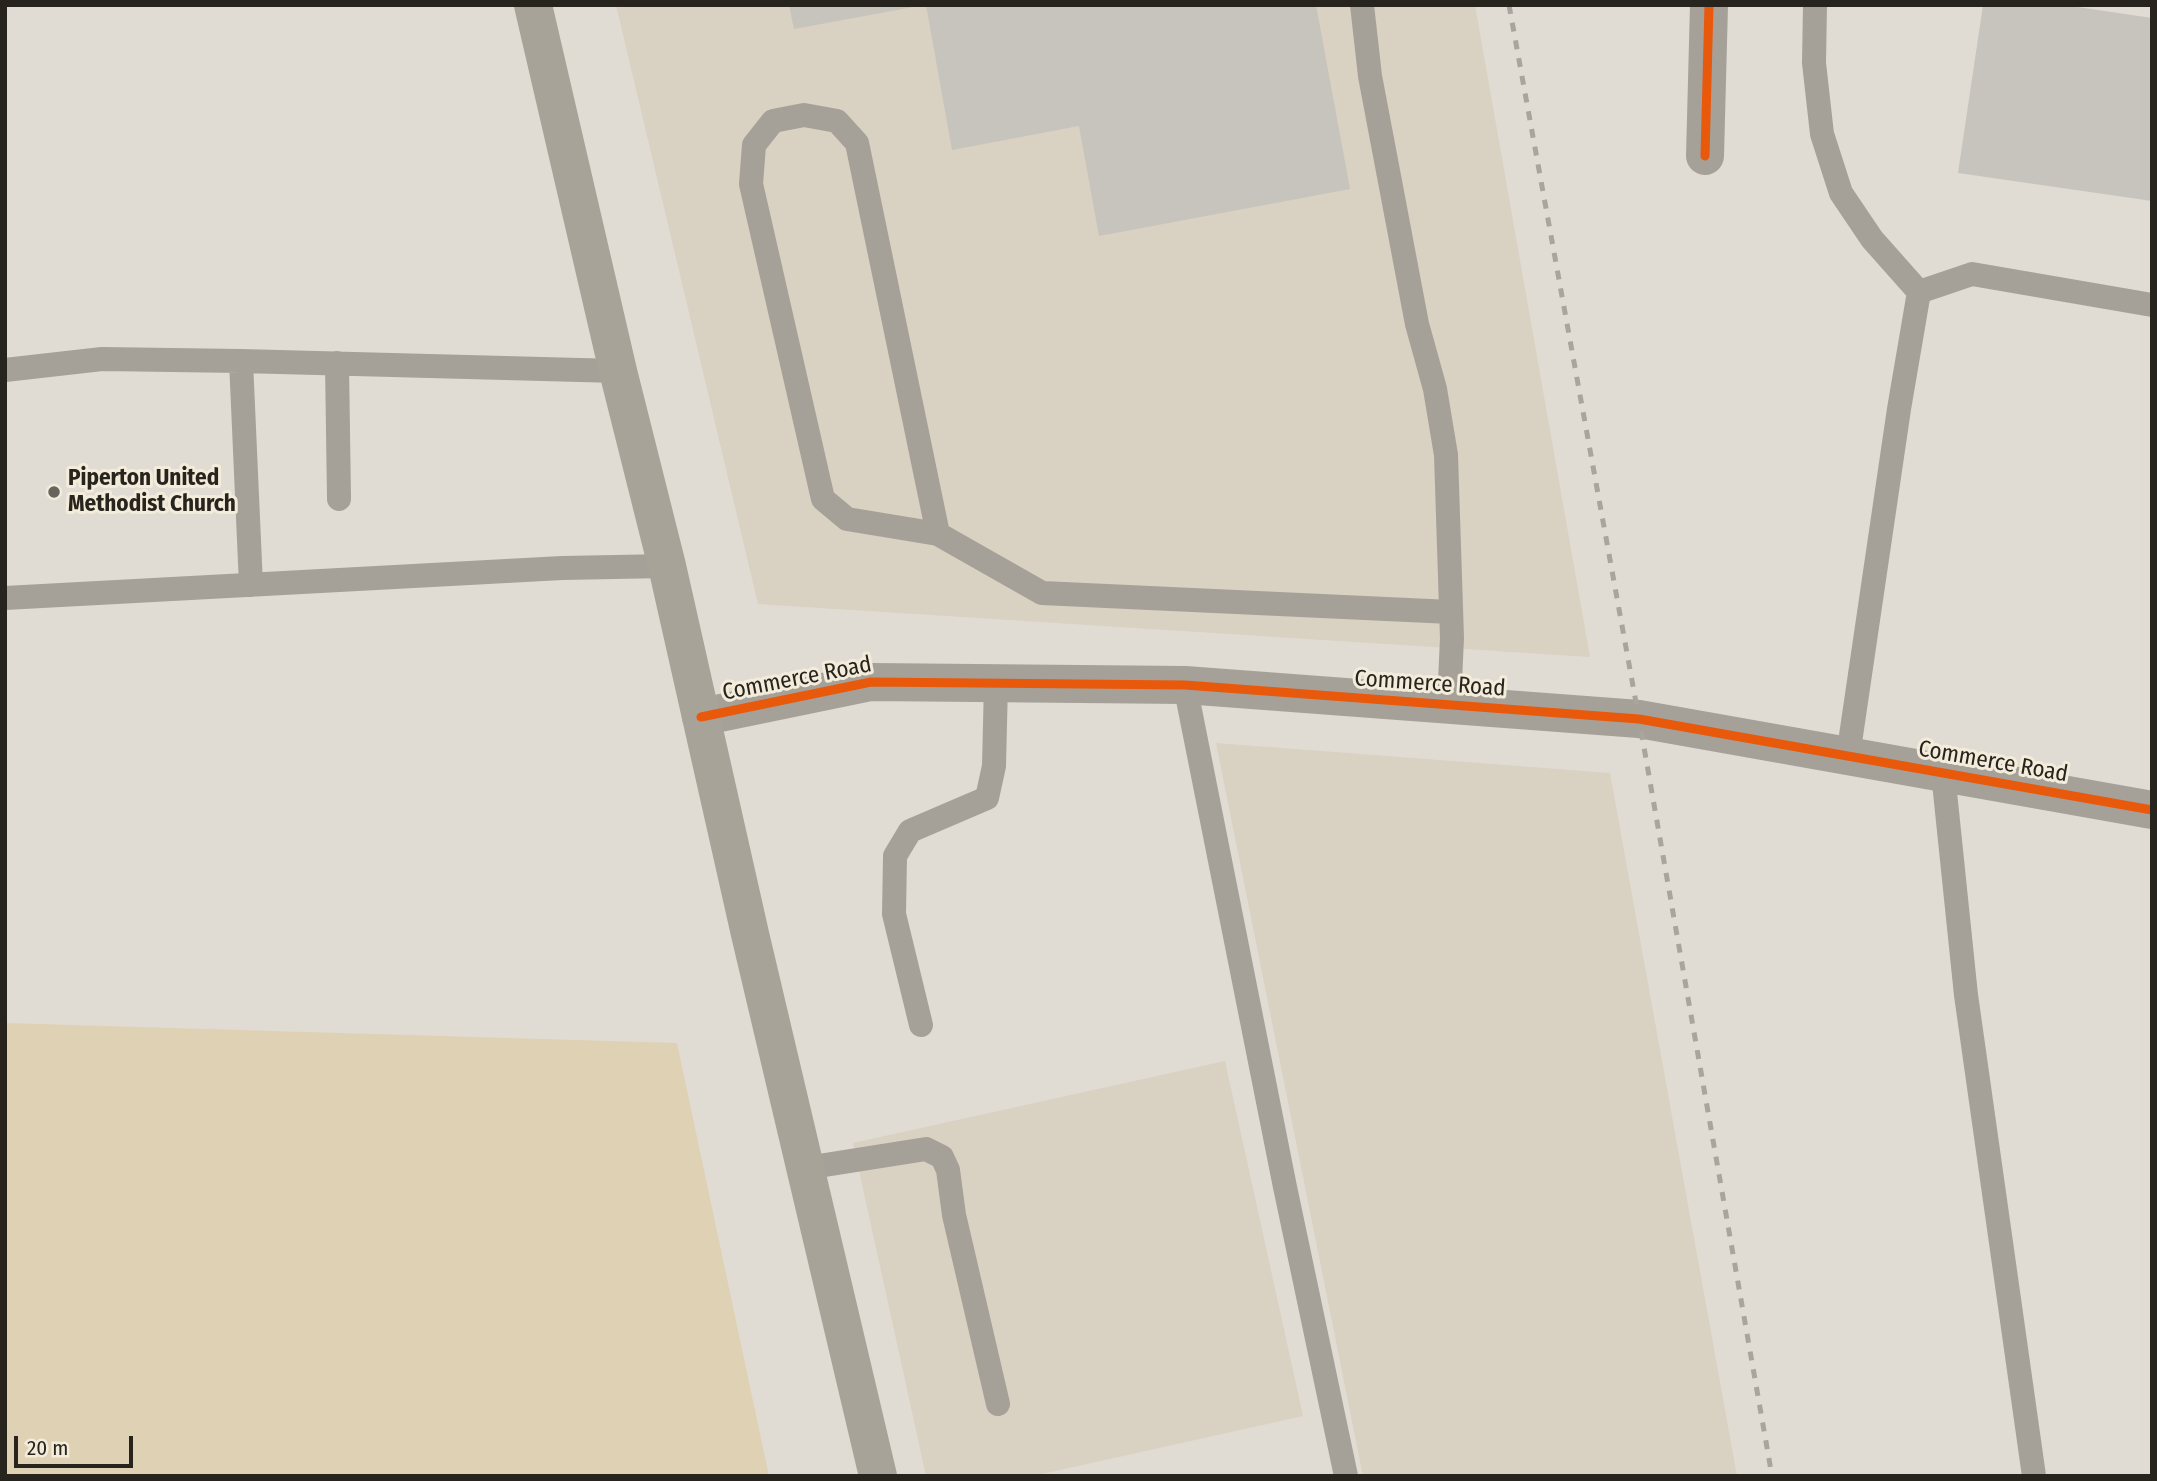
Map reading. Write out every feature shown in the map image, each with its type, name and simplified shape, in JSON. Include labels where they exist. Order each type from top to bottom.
[{"type":"main road","points":[[533,5],[618,371],[667,566],[878,1476]]},
{"type":"street","points":[[1704,156],[1709,5]]},
{"type":"street","name":"Commerce Road","points":[[701,717],[871,681],[1185,685],[1639,719],[2152,810]]},
{"type":"lane","points":[[1362,5],[1370,76],[1416,324],[1435,389],[1446,455],[1451,612],[1449,704]]},
{"type":"lane","points":[[1815,5],[1814,63],[1822,134],[1841,193],[1871,239],[1919,292]]},
{"type":"lane","points":[[938,534],[857,142],[836,121],[804,115],[773,121],[754,145],[751,184],[823,499],[847,519],[938,534],[1042,593],[1451,612]]},
{"type":"lane","points":[[1919,292],[1972,274],[2152,305]]},
{"type":"lane","points":[[1848,756],[1919,292]]},
{"type":"lane","points":[[5,370],[102,359],[618,371]]},
{"type":"lane","points":[[241,361],[251,584]]},
{"type":"lane","points":[[337,363],[339,499]]},
{"type":"lane","points":[[5,598],[562,568],[667,566]]},
{"type":"lane","points":[[921,1025],[894,914],[895,856],[910,831],[986,798],[994,766],[996,683]]},
{"type":"lane","points":[[1185,685],[1285,1187],[1346,1476]]},
{"type":"lane","points":[[1943,773],[1966,995],[2034,1476]]},
{"type":"lane","points":[[806,1168],[926,1149],[942,1157],[948,1170],[954,1215],[999,1404]]},
{"type":"shaded area","points":[[616,5],[1475,5],[1590,657],[758,604]]},
{"type":"shaded area","points":[[1216,743],[1610,773],[1737,1476],[1363,1476]]},
{"type":"shaded area","points":[[5,1023],[677,1043],[769,1476],[5,1476]]},
{"type":"shaded area","points":[[1225,1061],[1303,1416],[1033,1476],[926,1476],[853,1143]]},
{"type":"building","points":[[789,5],[912,5],[913,7],[794,29]]},
{"type":"building","points":[[926,5],[1316,5],[1350,189],[1099,236],[1079,126],[952,150]]},
{"type":"building","points":[[1983,5],[2064,5],[2152,18],[2152,201],[1958,173]]},
{"type":"railway","points":[[1509,5],[1639,719],[1772,1476]]},
{"type":"cycle path","points":[[1705,156],[1709,5]]},
{"type":"cycle path","points":[[701,717],[871,682],[1185,685],[1639,719],[2152,810]]},
{"type":"place","name":"Piperton United Methodist Church","points":[[54,492]]}]
